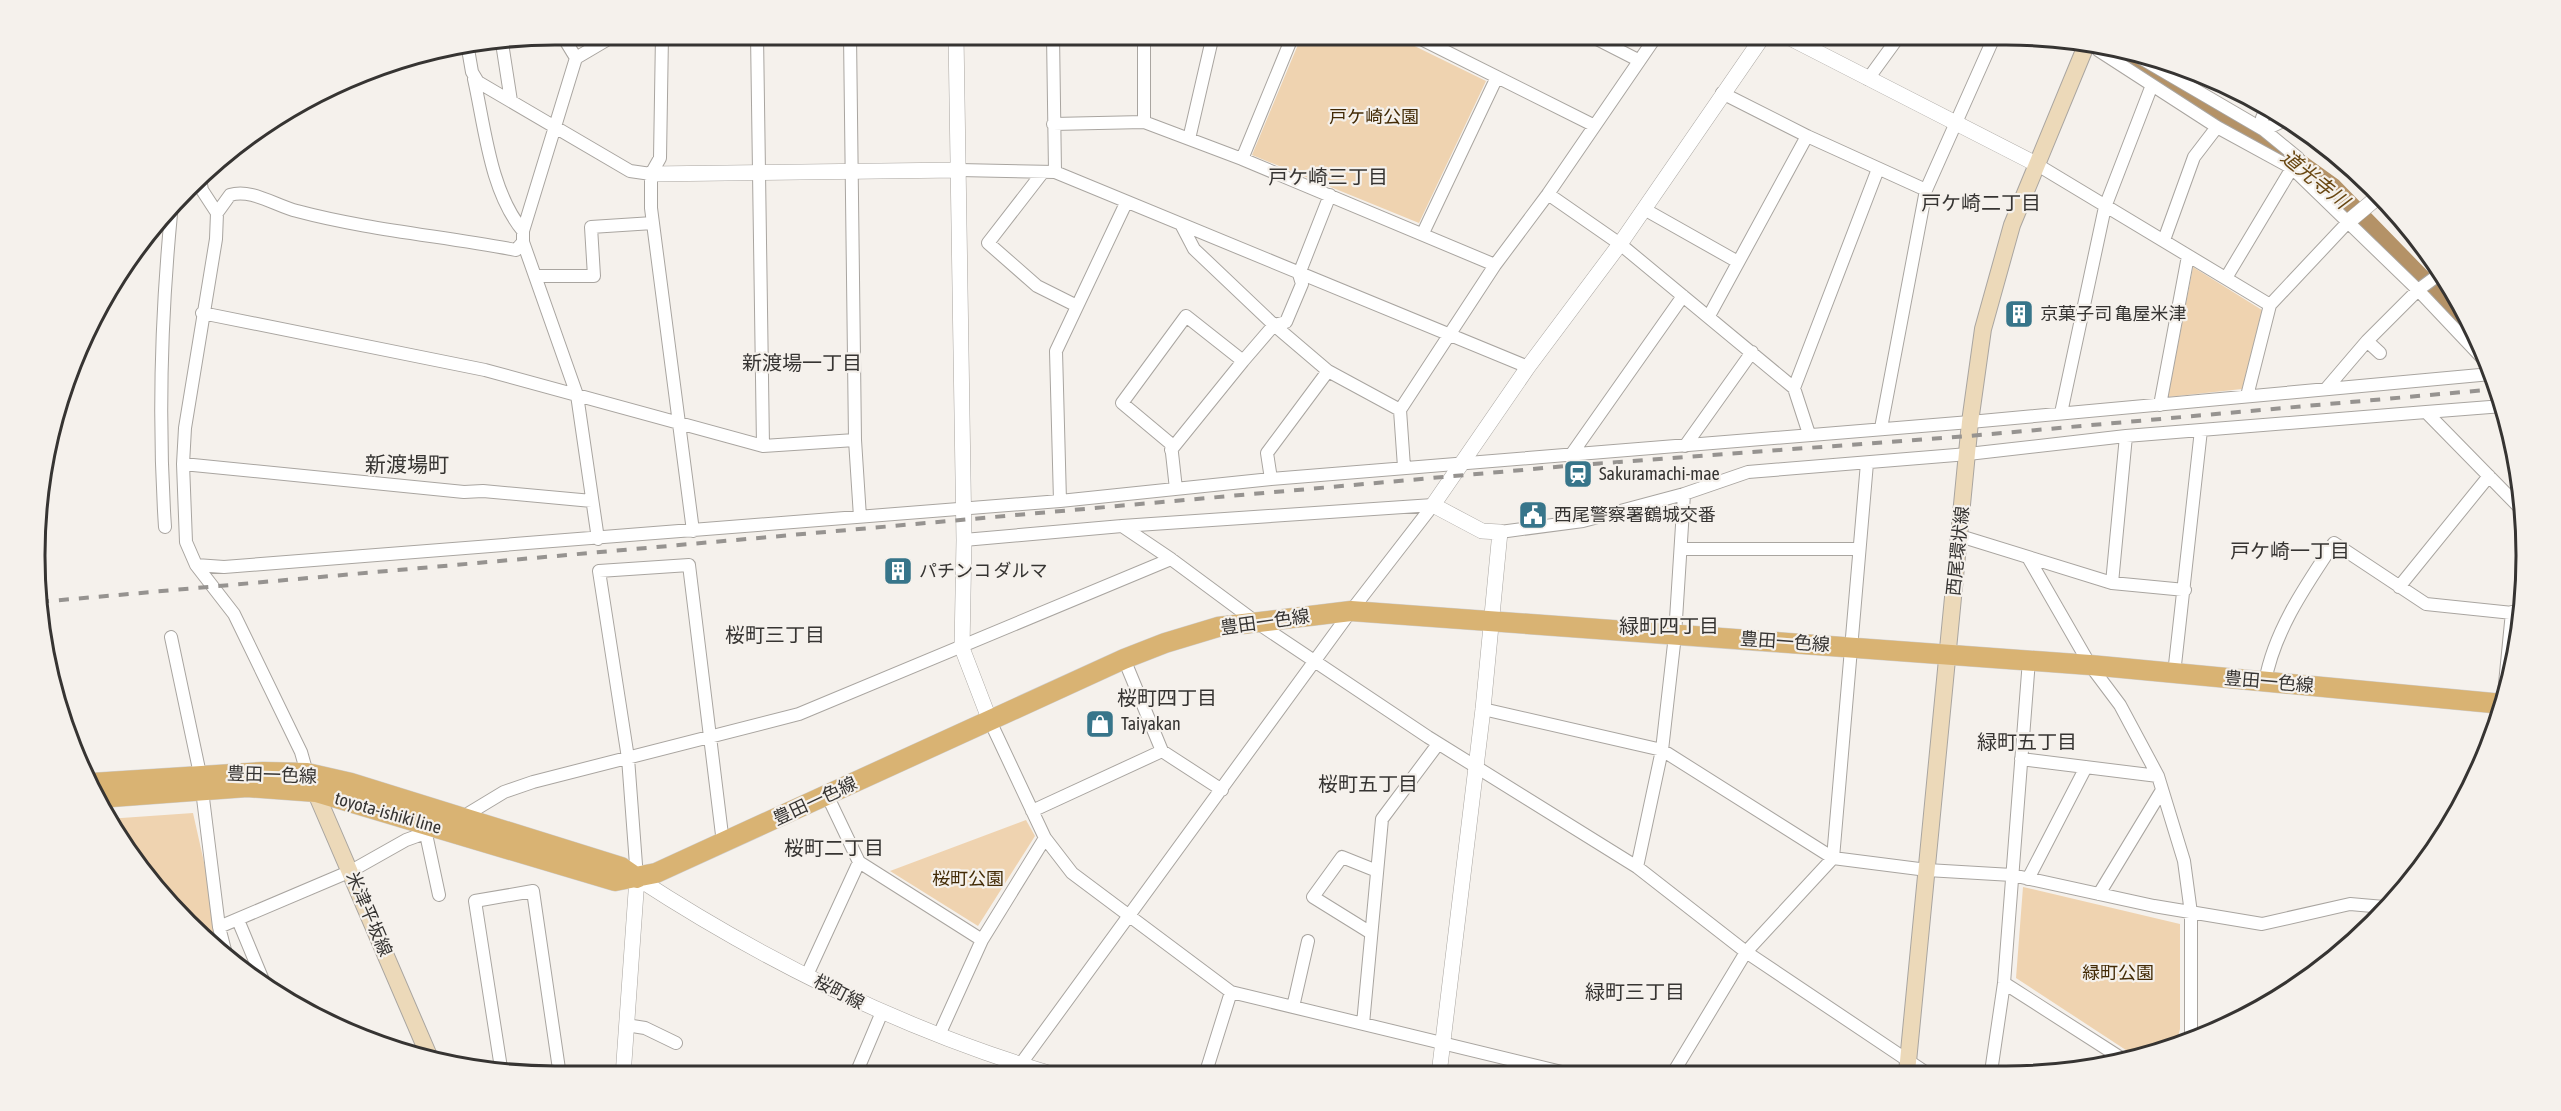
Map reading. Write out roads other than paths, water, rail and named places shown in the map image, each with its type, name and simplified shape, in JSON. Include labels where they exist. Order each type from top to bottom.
[{"type":"main road","name":"西尾環状線","points":[[1908,1066],[1970,422],[1983,329],[2012,225],[2084,51]]},
{"type":"main road","name":"豊田一色線","points":[[99,783],[195,783],[307,773],[351,783],[621,867],[637,878],[656,873],[1124,659],[1165,643],[1218,627],[1352,611],[2029,660],[2494,703]]},
{"type":"main road","name":"米津平坂線","points":[[307,773],[426,1050]]},
{"type":"main road","name":"toyota-ishiki line","points":[[106,797],[195,783],[316,792],[433,831],[615,881],[637,878]]},
{"type":"street","points":[[568,45],[576,58]]},
{"type":"street","points":[[307,773],[302,752],[234,614],[196,565],[186,542],[183,464],[189,396],[216,239],[217,213],[225,199],[237,193],[251,195],[296,211],[516,250],[523,237],[576,58],[597,45]]},
{"type":"street","points":[[662,45],[660,159],[651,174],[653,223],[677,423],[693,531]]},
{"type":"street","points":[[757,45],[763,446]]},
{"type":"street","points":[[850,45],[855,440],[860,517]]},
{"type":"street","points":[[956,45],[964,540],[962,648],[990,721],[1045,838],[1072,873],[1230,992],[1534,1066]]},
{"type":"street","points":[[1053,45],[1053,124],[1049,172],[988,243],[1037,286],[1077,306]]},
{"type":"street","points":[[1144,45],[1144,122]]},
{"type":"street","points":[[1189,139],[1210,45]]},
{"type":"street","points":[[1242,159],[1289,45]]},
{"type":"street","points":[[1437,45],[1593,125]]},
{"type":"street","points":[[1610,45],[1638,60]]},
{"type":"street","points":[[1404,467],[1400,410],[1495,265],[1548,194],[1650,45]]},
{"type":"street","points":[[1023,1066],[1316,660],[1433,505],[1528,368],[1620,244],[1756,45]]},
{"type":"street","points":[[1805,45],[2036,164],[2270,305]]},
{"type":"street","points":[[1868,79],[1892,45]]},
{"type":"street","points":[[1881,428],[1926,190],[1990,45]]},
{"type":"street","points":[[503,48],[511,101]]},
{"type":"street","points":[[469,53],[496,179],[523,237],[577,395],[598,539]]},
{"type":"street","points":[[2106,55],[2217,127],[2294,164]]},
{"type":"street","points":[[2159,68],[2264,130],[2294,164],[2470,345]]},
{"type":"street","points":[[1424,233],[1497,77]]},
{"type":"street","points":[[474,79],[630,171],[651,174],[959,170],[1049,172],[1528,368]]},
{"type":"street","points":[[2061,413],[2105,207],[2152,85]]},
{"type":"street","points":[[1722,93],[1806,136],[1926,190]]},
{"type":"street","points":[[2264,115],[2264,130]]},
{"type":"street","points":[[1053,124],[1144,122],[1424,233],[1495,265]]},
{"type":"street","points":[[2264,130],[2277,124]]},
{"type":"street","points":[[2164,240],[2194,157],[2217,127]]},
{"type":"street","points":[[1708,316],[1806,136]]},
{"type":"street","points":[[2226,278],[2294,164]]},
{"type":"street","points":[[1794,388],[1878,169]]},
{"type":"street","points":[[202,189],[217,213]]},
{"type":"street","points":[[1548,194],[1620,244],[1794,388],[1809,434]]},
{"type":"street","points":[[1171,450],[1274,325],[1286,322],[1302,284],[1299,274],[1330,195]]},
{"type":"street","points":[[2247,396],[2270,305],[2349,221],[2372,201]]},
{"type":"street","points":[[1060,501],[1056,351],[1126,203]]},
{"type":"street","points":[[1644,209],[1738,262]]},
{"type":"street","points":[[165,527],[160,396],[164,289],[170,221]]},
{"type":"street","points":[[536,276],[594,276],[591,227],[653,223]]},
{"type":"street","points":[[1182,226],[1194,249],[1274,325],[1328,371],[1400,410]]},
{"type":"street","points":[[2160,405],[2188,256]]},
{"type":"street","points":[[2326,389],[2367,341],[2418,290],[2434,278]]},
{"type":"street","points":[[1571,455],[1683,296]]},
{"type":"street","points":[[202,313],[387,349],[577,395],[763,446],[855,440]]},
{"type":"street","points":[[1176,489],[1171,444],[1122,403],[1186,316],[1243,361]]},
{"type":"street","points":[[2367,341],[2380,353]]},
{"type":"street","points":[[1685,447],[1752,352]]},
{"type":"street","points":[[1271,479],[1267,453],[1328,371]]},
{"type":"street","points":[[196,565],[236,566],[1060,501],[1404,467],[1685,447],[2483,375]]},
{"type":"street","points":[[964,540],[1122,526],[1433,505],[1482,531],[1500,532],[1583,521],[1684,494],[1748,472],[1968,454],[2126,436],[2494,407]]},
{"type":"street","points":[[2426,412],[2513,501]]},
{"type":"street","points":[[2174,674],[2201,430]]},
{"type":"street","points":[[2112,583],[2126,436]]},
{"type":"street","points":[[1677,1066],[1746,952],[1833,858],[1867,463]]},
{"type":"street","points":[[183,464],[464,492],[483,491],[592,501]]},
{"type":"street","points":[[2399,587],[2489,476]]},
{"type":"street","points":[[1637,867],[1662,750],[1675,635],[1684,494]]},
{"type":"street","points":[[1122,526],[1171,558],[1256,622],[1316,660],[1438,744],[1637,867],[1746,952],[1907,1066]]},
{"type":"street","points":[[1440,1066],[1483,709],[1489,620],[1500,532]]},
{"type":"street","points":[[1960,536],[2112,583],[2185,590]]},
{"type":"street","points":[[2265,682],[2268,667],[2299,596],[2334,543],[2426,604],[2513,613]]},
{"type":"street","points":[[1682,549],[1858,549]]},
{"type":"street","points":[[219,927],[351,871],[406,840],[463,817],[504,792],[533,782],[799,714],[962,648],[1171,558]]},
{"type":"street","points":[[2029,559],[2090,665],[2120,705],[2158,776],[2184,861],[2192,913],[2191,1031]]},
{"type":"street","points":[[623,1066],[637,878],[628,758],[599,571],[689,565],[723,843]]},
{"type":"street","points":[[171,637],[223,942]]},
{"type":"street","points":[[1124,659],[1162,751],[1222,790]]},
{"type":"street","points":[[1992,1066],[2004,983],[2029,660]]},
{"type":"street","points":[[1483,709],[1662,750],[1833,858],[1927,870],[2012,875],[2192,913],[2262,924],[2350,904],[2375,907]]},
{"type":"street","points":[[1363,1024],[1382,819],[1438,744]]},
{"type":"street","points":[[1032,811],[1162,751]]},
{"type":"street","points":[[2021,759],[2158,776]]},
{"type":"street","points":[[2028,879],[2086,767]]},
{"type":"street","points":[[2099,894],[2162,790]]},
{"type":"street","points":[[827,795],[859,862],[982,940]]},
{"type":"street","points":[[433,831],[439,895]]},
{"type":"street","points":[[939,1035],[982,940],[1045,838]]},
{"type":"street","points":[[1371,933],[1313,897],[1342,858],[1377,871]]},
{"type":"street","points":[[807,975],[859,862]]},
{"type":"street","name":"桜町線","points":[[637,878],[686,909],[856,1002],[1011,1066]]},
{"type":"street","points":[[500,1063],[475,901],[533,891],[558,1066]]},
{"type":"street","points":[[238,920],[259,971]]},
{"type":"street","points":[[1293,1007],[1308,941]]},
{"type":"street","points":[[2004,983],[2115,1054]]},
{"type":"street","points":[[1208,1066],[1230,992]]},
{"type":"street","points":[[859,1066],[882,1012]]},
{"type":"street","points":[[627,1025],[645,1028],[676,1043]]},
{"type":"waterway","name":"道光寺川","points":[[2136,61],[2212,111],[2261,137],[2332,188],[2455,315]]},
{"type":"railway","points":[[47,601],[1578,465],[1969,436],[2489,390]]},
{"type":"place","name":"京菓子司 亀屋米津","points":[[2019,314]]},
{"type":"place","name":"Sakuramachi-mae","points":[[1578,474]]},
{"type":"place","name":"西尾警察署鶴城交番","points":[[1533,515]]},
{"type":"place","name":"パチンコ ダルマ","points":[[898,571]]},
{"type":"place","name":"Taiyakan","points":[[1100,724]]},
{"type":"district","name":"戸ケ崎三丁目","points":[[1328,177]]},
{"type":"district","name":"戸ケ崎二丁目","points":[[1981,203]]},
{"type":"district","name":"新渡場一丁目","points":[[802,363]]},
{"type":"district","name":"新渡場町","points":[[407,465]]},
{"type":"district","name":"戸ケ崎一丁目","points":[[2290,551]]},
{"type":"district","name":"緑町四丁目","points":[[1669,626]]},
{"type":"district","name":"桜町三丁目","points":[[775,635]]},
{"type":"district","name":"桜町四丁目","points":[[1167,698]]},
{"type":"district","name":"緑町五丁目","points":[[2027,742]]},
{"type":"district","name":"桜町五丁目","points":[[1368,784]]},
{"type":"district","name":"桜町二丁目","points":[[834,848]]},
{"type":"district","name":"緑町三丁目","points":[[1635,992]]},
{"type":"park label","name":"戸ケ崎公園","points":[[1374,117]]},
{"type":"park label","name":"桜町公園","points":[[968,879]]},
{"type":"park label","name":"緑町公園","points":[[2118,973]]}]
